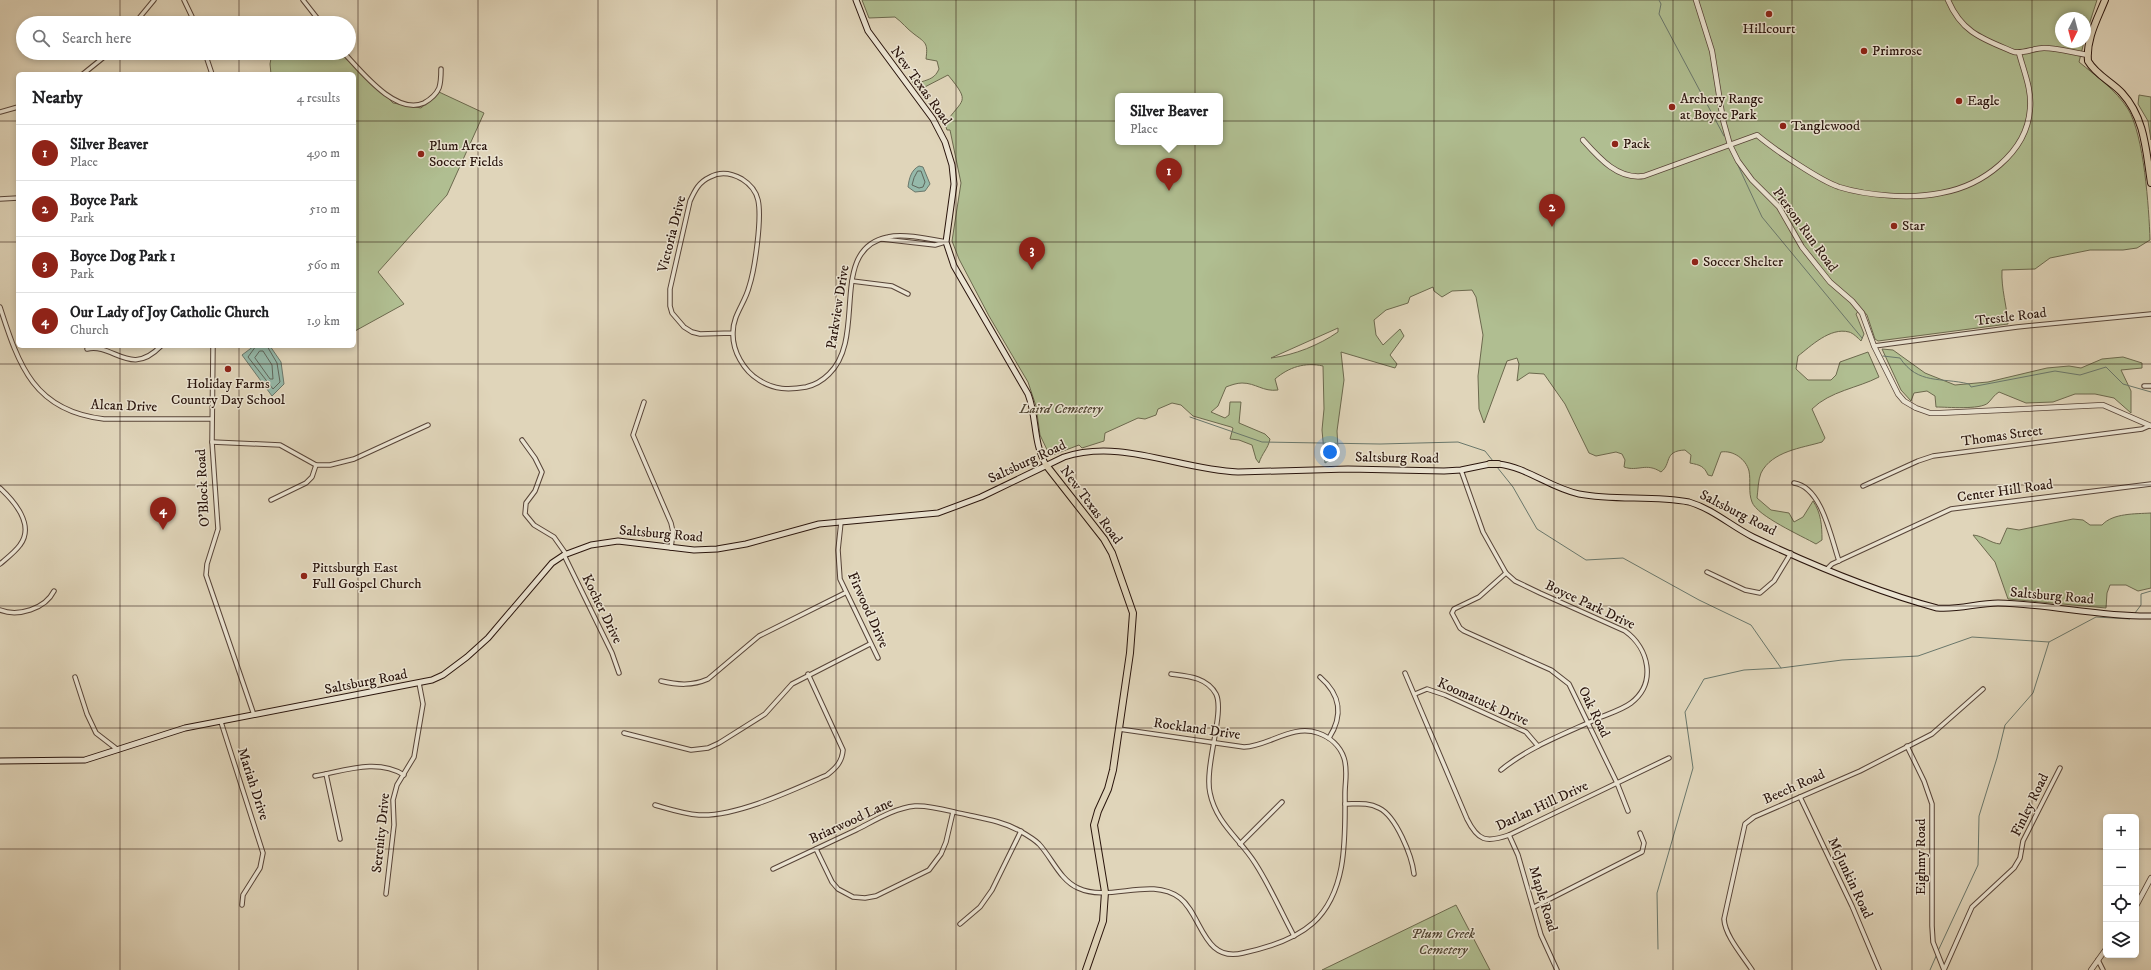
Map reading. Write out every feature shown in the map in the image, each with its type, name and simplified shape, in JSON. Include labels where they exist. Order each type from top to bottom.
[{"type":"main road","name":"New Texas Road","points":[[856,0],[868,31],[933,119],[945,142],[954,176],[946,242],[954,266],[1028,394],[1033,413],[1038,450],[1046,465],[1104,538],[1112,553],[1133,613],[1130,653],[1112,778],[1094,825],[1105,892],[1103,921],[1086,970]]},
{"type":"main road","points":[[2105,0],[2090,37],[2088,55],[2090,65],[2121,92],[2134,109],[2141,126],[2151,183]]},
{"type":"main road","name":"Saltsburg Road","points":[[0,761],[85,760],[166,733],[420,684],[443,675],[467,658],[497,629],[552,563],[565,554],[606,542],[636,543],[671,548],[705,550],[746,544],[819,524],[920,516],[950,510],[1046,465],[1078,452],[1096,450],[1117,451],[1220,472],[1348,469],[1461,470],[1490,464],[1498,464],[1516,468],[1551,485],[1578,494],[1689,502],[1706,508],[1753,536],[1862,584],[1937,608],[1948,609],[1998,603],[2125,615],[2151,616]]},
{"type":"street","points":[[141,16],[154,0]]},
{"type":"street","points":[[184,0],[192,16]]},
{"type":"street","points":[[304,0],[316,16]]},
{"type":"street","name":"Pierson Run Road","points":[[1696,0],[1712,51],[1719,105],[1730,145],[1746,172],[1779,207],[1790,228],[1830,282],[1858,307],[1862,313],[1874,346],[1898,394],[1908,405],[1924,412],[1940,413],[2103,405],[2150,426]]},
{"type":"street","points":[[1948,0],[1958,19],[1975,35],[2020,53],[2027,50],[2047,48],[2088,55]]},
{"type":"street","points":[[1583,140],[1596,155],[1619,173],[1636,177],[1644,176],[1757,136],[1811,171],[1839,187],[1900,196],[1942,193],[1982,177],[2002,163],[2017,146],[2024,134],[2030,109],[2029,91],[2020,53]]},
{"type":"street","points":[[85,72],[100,60]]},
{"type":"street","points":[[207,60],[211,72]]},
{"type":"street","points":[[351,60],[371,82],[396,101],[406,105],[419,105],[435,95],[439,88],[441,69]]},
{"type":"street","points":[[0,112],[16,107]]},
{"type":"street","name":"Victoria Drive","points":[[724,173],[736,176],[748,183],[758,199],[760,210],[753,274],[749,289],[734,321],[732,333],[700,334],[684,327],[672,313],[670,298],[690,201],[695,190],[703,180],[713,175],[724,173]]},
{"type":"street","points":[[0,199],[16,198]]},
{"type":"street","name":"Parkview Drive","points":[[732,333],[734,346],[741,361],[749,372],[759,380],[770,386],[784,389],[796,389],[816,384],[834,369],[840,361],[846,346],[854,268],[860,254],[873,242],[881,239],[935,245],[946,242]]},
{"type":"street","points":[[852,282],[892,286],[908,294]]},
{"type":"street","name":"Alcan Drive","points":[[0,307],[11,344],[24,372],[45,394],[65,408],[87,417],[104,419],[212,419]]},
{"type":"street","name":"Trestle Road","points":[[1874,346],[2017,327],[2151,314]]},
{"type":"street","points":[[87,349],[96,348],[119,358],[133,359],[151,355],[159,348]]},
{"type":"street","name":"O'Block Road","points":[[213,348],[212,442],[218,529],[207,564],[206,575],[254,716]]},
{"type":"street","points":[[2144,386],[2151,386]]},
{"type":"street","points":[[644,402],[633,435],[671,523],[673,532],[671,548]]},
{"type":"street","points":[[212,442],[280,445],[316,465],[346,462],[428,425]]},
{"type":"street","name":"Thomas Street","points":[[1862,486],[1933,456],[2142,429],[2150,426]]},
{"type":"street","name":"Kocher Drive","points":[[522,440],[535,458],[542,472],[534,491],[526,503],[526,514],[534,526],[554,537],[565,554],[612,654],[619,673]]},
{"type":"street","points":[[271,500],[306,483],[312,477],[316,465]]},
{"type":"street","name":"Boyce Park Drive","points":[[1461,470],[1483,532],[1506,573],[1515,581],[1625,631],[1637,640],[1646,654],[1648,674],[1644,688],[1631,704],[1538,746],[1501,770]]},
{"type":"street","points":[[1794,483],[1801,484],[1812,492],[1822,508],[1839,561]]},
{"type":"street","name":"Center Hill Road","points":[[1827,569],[1839,561],[1951,510],[2151,484]]},
{"type":"street","points":[[0,488],[23,516],[25,527],[23,540],[20,545],[0,564]]},
{"type":"street","name":"Firwood Drive","points":[[841,522],[838,567],[846,593],[878,658]]},
{"type":"street","points":[[1706,572],[1745,590],[1760,593],[1774,581],[1790,553]]},
{"type":"street","name":"Oak Road","points":[[1506,573],[1479,597],[1454,610],[1452,613],[1460,628],[1464,631],[1536,663],[1563,678],[1576,697],[1617,783],[1628,811]]},
{"type":"street","points":[[0,610],[14,614],[28,611],[46,602],[54,591]]},
{"type":"street","points":[[661,681],[686,685],[698,684],[708,679],[759,636],[846,593]]},
{"type":"street","points":[[624,733],[691,750],[708,748],[719,743],[765,714],[786,688],[808,674],[870,644]]},
{"type":"street","name":"Darlan Hill Drive","points":[[1405,673],[1473,832],[1481,838],[1494,840],[1509,834],[1669,758]]},
{"type":"street","points":[[655,805],[691,814],[719,813],[770,800],[827,775],[834,770],[838,765],[843,750],[808,674]]},
{"type":"street","points":[[1171,674],[1200,679],[1207,683],[1216,694],[1218,705],[1208,778],[1210,793],[1223,824],[1256,864],[1294,936]]},
{"type":"street","points":[[75,677],[87,714],[96,733],[118,750]]},
{"type":"street","points":[[1105,892],[1145,889],[1168,891],[1188,906],[1209,943],[1220,951],[1232,954],[1243,954],[1294,936],[1313,923],[1322,912],[1338,882],[1346,823],[1345,804],[1347,771],[1344,757],[1329,738],[1338,722],[1339,712],[1331,692],[1320,677]]},
{"type":"street","name":"Serenity Drive","points":[[386,894],[394,825],[393,800],[396,789],[414,757],[421,719],[422,704],[420,684]]},
{"type":"street","name":"Koomatuck Drive","points":[[1415,694],[1427,689],[1445,695],[1526,732],[1538,746]]},
{"type":"street","name":"Beech Road","points":[[1752,970],[1724,925],[1724,919],[1745,824],[1754,817],[1860,771],[1938,730],[1983,689]]},
{"type":"street","name":"Mariah Drive","points":[[221,722],[263,853],[260,868],[243,895],[242,905]]},
{"type":"street","name":"Rockland Drive","points":[[1119,729],[1213,743],[1252,746],[1302,731],[1317,732],[1329,738]]},
{"type":"street","name":"Eighmy Road","points":[[1907,746],[1924,781],[1932,804],[1933,942],[1944,970]]},
{"type":"street","points":[[314,776],[377,766],[389,768],[404,775]]},
{"type":"street","name":"Finley Road","points":[[1944,970],[1972,907],[2014,868],[2020,858],[2023,841],[2060,768]]},
{"type":"street","points":[[326,774],[340,839]]},
{"type":"street","name":"McJunkin Road","points":[[1800,797],[1852,906],[1879,970]]},
{"type":"street","points":[[1240,844],[1282,802]]},
{"type":"street","points":[[1345,804],[1362,803],[1377,807],[1386,812],[1395,824],[1413,862],[1414,874]]},
{"type":"street","name":"Briarwood Lane","points":[[773,869],[904,808],[923,806],[1000,822],[1020,831],[1038,843],[1068,882],[1086,891],[1105,892]]},
{"type":"street","points":[[816,849],[832,882],[838,889],[853,897],[865,898],[876,896],[928,870],[941,854],[946,842],[953,812]]},
{"type":"street","points":[[960,924],[980,907],[989,895],[1020,831]]},
{"type":"street","points":[[1534,907],[1642,852],[1644,843],[1640,833]]},
{"type":"street","name":"Maple Road","points":[[1509,834],[1518,855],[1541,935],[1557,970]]},
{"type":"street","points":[[2139,900],[2151,878]]},
{"type":"street","points":[[2091,970],[2103,953]]},
{"type":"street","points":[[2098,960],[2103,970]]},
{"type":"green space","name":"Laird Cemetery","points":[[862,0],[2097,0],[2091,18],[2091,12],[2055,12],[2055,48],[2082,48],[2079,62],[2118,96],[2128,109],[2138,136],[2142,153],[2145,172],[2150,240],[2137,248],[2123,250],[2090,250],[2050,258],[2035,269],[2002,270],[2002,284],[2008,324],[1878,341],[1875,339],[1867,315],[1861,308],[1856,314],[1864,334],[1861,341],[1854,334],[1849,332],[1835,332],[1821,338],[1798,356],[1796,369],[1808,380],[1831,380],[1836,375],[1840,362],[1868,352],[1879,377],[1836,394],[1819,403],[1812,409],[1825,438],[1822,442],[1780,455],[1772,460],[1761,473],[1757,498],[1771,510],[1789,513],[1794,522],[1803,517],[1813,501],[1819,515],[1822,529],[1822,540],[1816,544],[1771,519],[1756,507],[1751,498],[1749,471],[1742,459],[1730,452],[1721,452],[1712,476],[1708,475],[1701,466],[1690,463],[1691,455],[1685,450],[1678,451],[1671,455],[1661,472],[1656,469],[1646,467],[1624,467],[1625,460],[1622,454],[1616,452],[1596,456],[1589,453],[1565,404],[1544,374],[1529,373],[1517,381],[1519,364],[1517,358],[1507,361],[1484,423],[1479,409],[1478,376],[1483,335],[1476,297],[1472,290],[1452,291],[1442,297],[1434,291],[1433,287],[1410,297],[1408,303],[1386,310],[1374,320],[1376,335],[1383,345],[1400,329],[1404,336],[1390,355],[1397,364],[1395,368],[1341,352],[1344,380],[1337,431],[1338,449],[1335,457],[1325,463],[1322,430],[1324,409],[1323,366],[1316,365],[1298,366],[1286,371],[1275,379],[1278,390],[1268,390],[1247,383],[1234,384],[1226,387],[1218,406],[1211,412],[1225,418],[1229,415],[1230,402],[1241,402],[1239,423],[1265,434],[1270,439],[1259,463],[1256,459],[1252,445],[1239,440],[1230,439],[1233,428],[1193,416],[1181,405],[1172,403],[1158,409],[1156,415],[1145,419],[1138,418],[1105,433],[1104,441],[1082,448],[1079,445],[1050,456],[1040,435],[1036,406],[1028,382],[989,316],[959,259],[952,241],[961,183],[950,130],[947,130],[945,124],[960,105],[962,96],[948,75],[919,90],[913,83],[911,77],[921,82],[930,79],[939,69],[937,61],[926,59],[926,46],[921,39],[895,17],[869,18]],"holes":[[[1338,328],[1338,332],[1323,341],[1298,352],[1271,358]]]},
{"type":"green space","points":[[271,60],[353,60],[393,103],[421,108],[439,92],[484,113],[447,195],[378,272],[404,304],[356,330],[356,72],[271,72]]},
{"type":"green space","points":[[2139,95],[2151,97],[2151,140],[2148,121],[2138,104]]},
{"type":"green space","points":[[1882,349],[1893,350],[1925,373],[1955,385],[1988,382],[2047,368],[2069,366],[2081,368],[2102,359],[2123,357],[2142,363],[2142,368],[2121,370],[2131,391],[2131,413],[2114,398],[2095,394],[2075,394],[2053,402],[2026,403],[1999,392],[1988,403],[1978,407],[1936,407],[1935,396],[1927,391],[1914,393],[1911,401],[1901,390]]},
{"type":"green space","points":[[2151,513],[2151,588],[2138,591],[2126,585],[2110,585],[2107,593],[2106,608],[2008,599],[1995,562],[1973,535],[2000,544],[2007,528],[2019,530],[2073,519],[2083,520],[2090,525],[2102,525],[2118,516]]},
{"type":"green space","name":"Plum Creek Cemetery","points":[[1456,905],[1490,970],[1322,970]]},
{"type":"water","points":[[919,166],[923,167],[930,184],[925,191],[915,192],[908,187],[908,184],[912,172]]},
{"type":"water","points":[[251,348],[271,348],[281,362],[284,384],[272,396],[242,355]]},
{"type":"waterway","points":[[1659,0],[1661,4],[1659,14],[1724,136]]},
{"type":"waterway","points":[[1735,159],[1762,217],[1862,338]]},
{"type":"waterway","points":[[1883,356],[1900,358],[1907,367],[1922,376],[1969,384],[1971,387],[2055,371],[2080,375],[2106,367],[2123,384],[2151,392]]},
{"type":"waterway","points":[[1190,417],[1262,442],[1380,444],[1458,442],[1485,451],[1493,461]]},
{"type":"waterway","points":[[1497,467],[1513,487],[1537,529],[1586,560],[1623,558],[1699,600],[1751,625],[1781,668]]},
{"type":"waterway","points":[[2135,613],[2141,605],[2141,594],[2151,591]]},
{"type":"waterway","points":[[1658,949],[1657,893],[1693,768],[1685,712],[1704,679],[1744,670],[1781,668],[1842,660],[1918,656],[1972,637],[2049,642],[2096,617],[2130,619],[2132,617]]},
{"type":"waterway","points":[[1938,951],[1978,865],[1979,816],[1997,758],[2005,725],[2033,693],[2049,642]]},
{"type":"waterway","points":[[1930,970],[1937,954]]},
{"type":"place","name":"Hillcourt","points":[[1769,14]]},
{"type":"place","name":"Primrose","points":[[1864,51]]},
{"type":"place","name":"Eagle","points":[[1959,101]]},
{"type":"place","name":"Archery Range at Boyce Park","points":[[1672,107]]},
{"type":"place","name":"Tanglewood","points":[[1783,126]]},
{"type":"place","name":"Pack","points":[[1615,144]]},
{"type":"place","name":"Plum Area Soccer Fields","points":[[421,154]]},
{"type":"place","name":"Silver Beaver","points":[[1169,191]]},
{"type":"place","name":"Star","points":[[1894,226]]},
{"type":"place","name":"Boyce Park","points":[[1552,227]]},
{"type":"place","name":"Soccer Shelter","points":[[1695,262]]},
{"type":"place","name":"Boyce Dog Park 1","points":[[1032,270]]},
{"type":"place","name":"Holiday Farms Country Day School","points":[[228,369]]},
{"type":"place","name":"Our Lady of Joy Catholic Church","points":[[163,530]]},
{"type":"place","name":"Pittsburgh East Full Gospel Church","points":[[304,576]]}]
